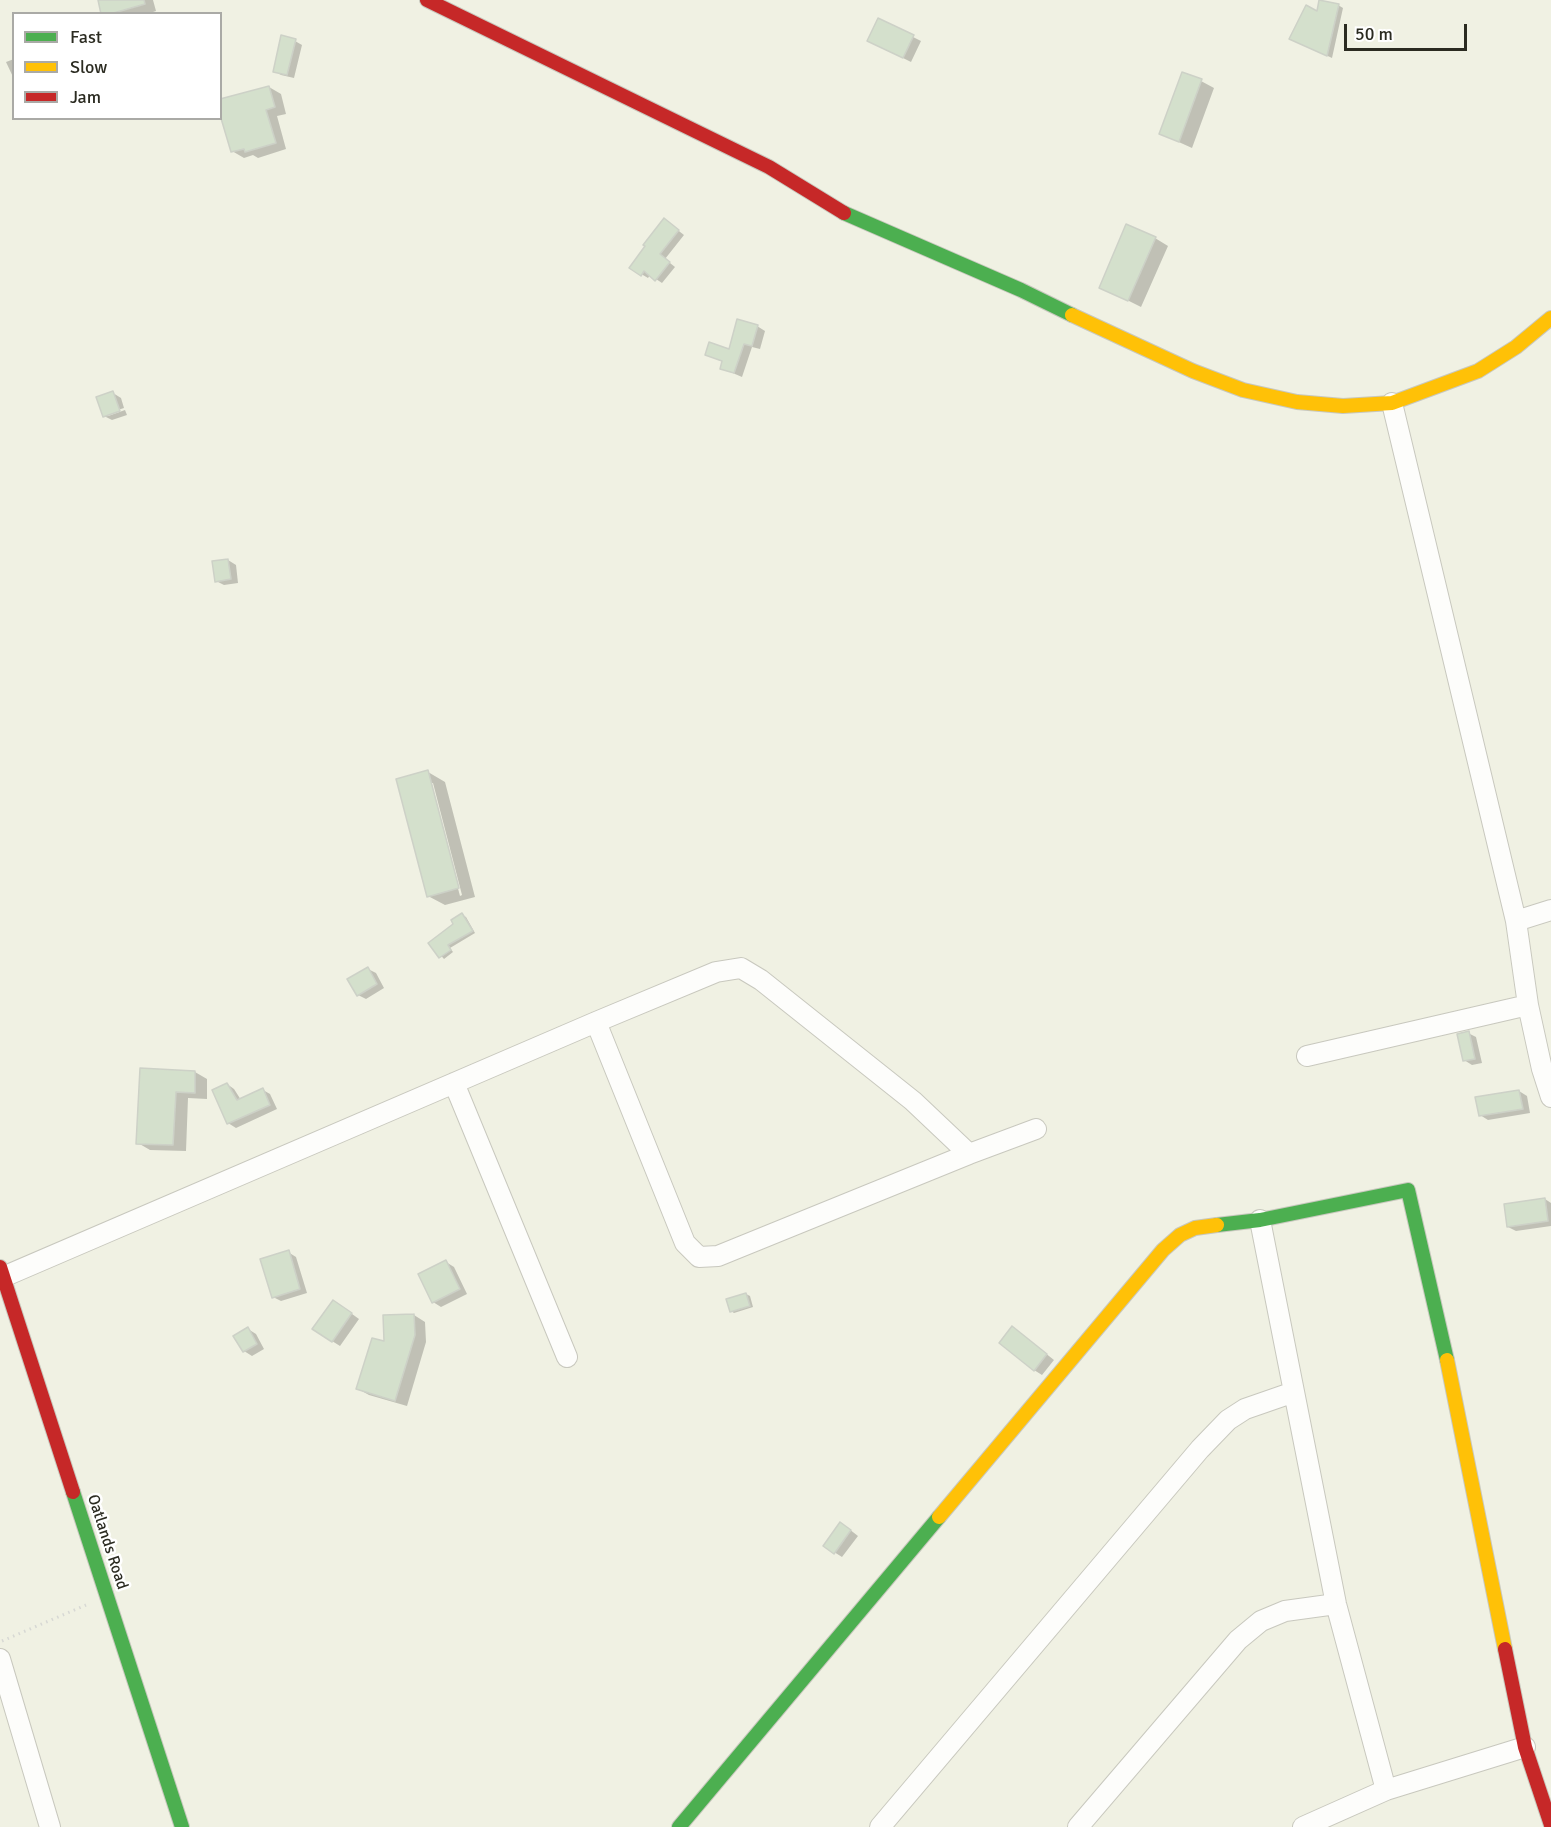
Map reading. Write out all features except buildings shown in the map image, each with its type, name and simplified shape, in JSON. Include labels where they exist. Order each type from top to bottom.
[{"type":"street","points":[[427,0],[769,167],[843,212],[1021,290],[1193,371],[1243,390],[1297,402],[1343,406],[1392,403],[1478,371],[1516,347],[1551,318]]},
{"type":"street","points":[[1392,403],[1516,921],[1528,1005],[1547,1067],[1551,1097]]},
{"type":"street","points":[[1516,921],[1551,910]]},
{"type":"street","points":[[2,1272],[716,972],[741,968],[761,980],[913,1101],[969,1154]]},
{"type":"street","points":[[1307,1056],[1528,1005]]},
{"type":"street","points":[[596,1022],[686,1243],[699,1257],[718,1256],[1036,1128]]},
{"type":"street","points":[[454,1083],[567,1357]]},
{"type":"street","points":[[679,1827],[1163,1250],[1180,1234],[1195,1228],[1260,1220],[1408,1190],[1451,1378],[1526,1747],[1551,1826]]},
{"type":"street","points":[[1260,1220],[1336,1604],[1386,1790]]},
{"type":"street","name":"Oatlands Road","points":[[2,1272],[182,1827]]},
{"type":"street","points":[[880,1827],[1200,1449],[1228,1420],[1245,1409],[1294,1392]]},
{"type":"street","points":[[1078,1827],[1238,1640],[1261,1621],[1285,1611],[1336,1604]]},
{"type":"street","points":[[0,1659],[50,1827]]},
{"type":"street","points":[[1304,1827],[1386,1790],[1526,1747]]},
{"type":"path","points":[[0,1642],[107,1596]]},
{"type":"traffic: fast","points":[[844,213],[1021,290],[1072,315]]},
{"type":"traffic: fast","points":[[1217,1225],[1260,1220],[1408,1190],[1447,1360]]},
{"type":"traffic: fast","points":[[73,1492],[182,1827]]},
{"type":"traffic: fast","points":[[679,1827],[939,1517]]},
{"type":"traffic: slow","points":[[1072,315],[1193,371],[1243,390],[1297,402],[1343,406],[1392,403],[1478,371],[1516,347],[1551,318]]},
{"type":"traffic: slow","points":[[939,1517],[1163,1250],[1180,1235],[1195,1228],[1217,1225]]},
{"type":"traffic: slow","points":[[1447,1360],[1505,1649]]},
{"type":"traffic: jam","points":[[427,0],[769,167],[844,213]]},
{"type":"traffic: jam","points":[[0,1267],[73,1492]]},
{"type":"traffic: jam","points":[[1505,1649],[1525,1747],[1551,1825]]}]
